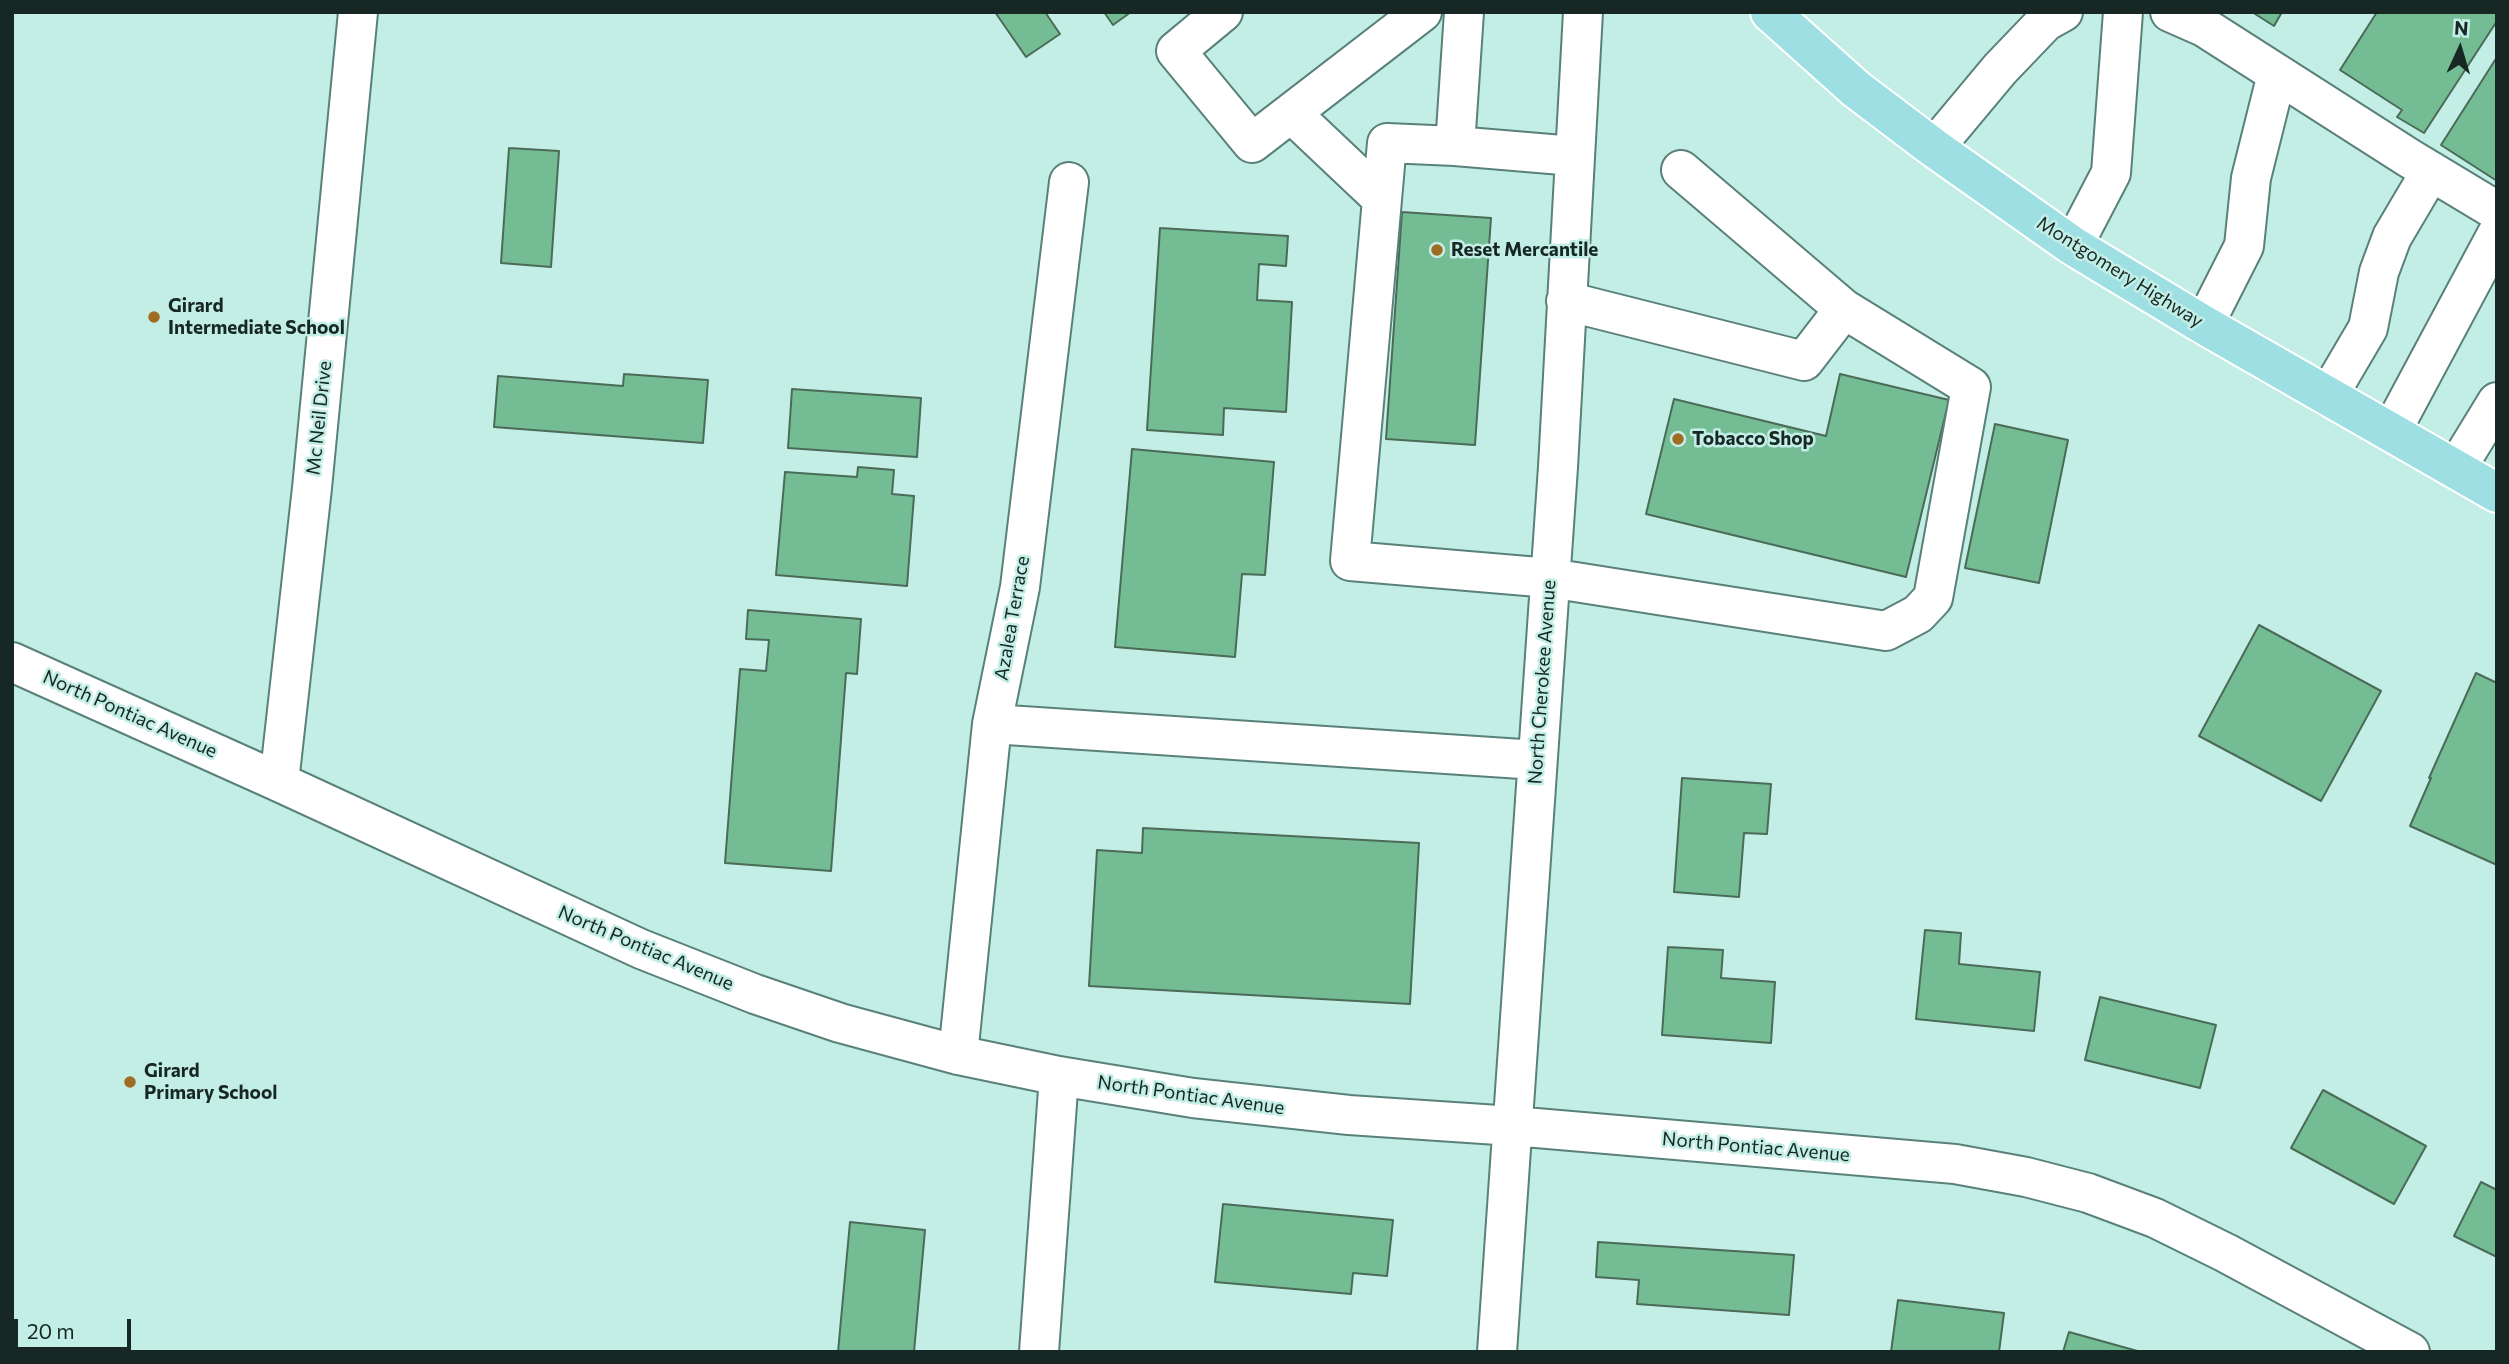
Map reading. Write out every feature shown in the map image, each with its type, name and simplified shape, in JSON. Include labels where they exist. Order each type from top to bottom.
[{"type":"main road","name":"Montgomery Highway","points":[[1770,12],[1856,89],[2073,246],[2204,325],[2497,493]]},
{"type":"street","name":"Mc Neil Drive","points":[[279,782],[313,475],[358,12]]},
{"type":"street","points":[[1223,12],[1176,51],[1252,143],[1422,12]]},
{"type":"street","points":[[1455,146],[1464,12]]},
{"type":"street","name":"North Cherokee Avenue","points":[[1497,1352],[1558,467],[1583,12]]},
{"type":"street","points":[[1934,148],[2000,69],[2045,22],[2063,12]]},
{"type":"street","points":[[2073,246],[2111,173],[2123,12]]},
{"type":"street","points":[[2170,12],[2204,27],[2497,211]]},
{"type":"street","points":[[2204,325],[2244,246],[2251,178],[2277,74]]},
{"type":"street","points":[[1291,113],[1382,199]]},
{"type":"street","points":[[1574,156],[1387,143],[1350,561],[1550,578],[1886,631],[1918,614],[1933,598],[1970,387],[1844,309],[1681,170]]},
{"type":"street","points":[[2328,396],[2368,328],[2379,272],[2392,237],[2431,172]]},
{"type":"street","name":"Azalea Terrace","points":[[958,1055],[992,724],[1020,587],[1069,182]]},
{"type":"street","points":[[2391,432],[2497,234]]},
{"type":"street","points":[[1566,301],[1804,362],[1844,309]]},
{"type":"street","points":[[2456,469],[2497,402]]},
{"type":"street","name":"North Pontiac Avenue","points":[[12,662],[641,949],[755,994],[840,1023],[958,1055],[1059,1076],[1194,1098],[1349,1115],[1513,1126],[1955,1164],[2026,1177],[2088,1193],[2155,1218],[2226,1252],[2410,1352]]},
{"type":"street","points":[[992,724],[1536,760]]},
{"type":"street","points":[[1039,1352],[1059,1076]]},
{"type":"building","points":[[995,12],[1045,12],[1060,34],[1026,57]]},
{"type":"building","points":[[1104,12],[1131,12],[1113,25]]},
{"type":"building","points":[[2252,12],[2282,12],[2274,26]]},
{"type":"building","points":[[2377,12],[2497,12],[2497,21],[2424,133],[2397,117],[2402,110],[2340,70]]},
{"type":"building","points":[[2497,57],[2497,181],[2441,145]]},
{"type":"building","points":[[509,148],[559,151],[551,267],[501,263]]},
{"type":"building","points":[[1402,212],[1491,218],[1475,445],[1386,439]]},
{"type":"building","points":[[1160,228],[1288,236],[1286,266],[1259,264],[1257,300],[1292,302],[1286,412],[1224,408],[1223,435],[1147,430]]},
{"type":"building","points":[[624,374],[708,380],[703,443],[494,427],[498,376],[623,386]]},
{"type":"building","points":[[1840,374],[1949,400],[1906,577],[1646,514],[1674,399],[1826,436]]},
{"type":"building","points":[[792,389],[921,398],[917,457],[788,448]]},
{"type":"building","points":[[1995,424],[2068,440],[2039,583],[1965,568]]},
{"type":"building","points":[[1132,449],[1274,462],[1265,575],[1242,574],[1235,657],[1115,647]]},
{"type":"building","points":[[858,467],[894,470],[892,494],[914,496],[907,586],[776,575],[785,472],[857,477]]},
{"type":"building","points":[[748,610],[861,619],[857,674],[846,673],[831,871],[725,863],[740,669],[766,671],[769,640],[746,639]]},
{"type":"building","points":[[2259,625],[2381,691],[2321,801],[2199,736]]},
{"type":"building","points":[[2476,673],[2497,683],[2497,865],[2410,826]]},
{"type":"building","points":[[1682,778],[1771,784],[1767,834],[1744,833],[1739,897],[1674,892]]},
{"type":"building","points":[[1143,828],[1419,843],[1410,1004],[1089,986],[1097,850],[1142,853]]},
{"type":"building","points":[[1925,930],[1961,933],[1959,964],[2040,972],[2034,1031],[1916,1019]]},
{"type":"building","points":[[1668,947],[1723,950],[1721,978],[1775,982],[1771,1043],[1662,1035]]},
{"type":"building","points":[[2100,997],[2216,1025],[2200,1088],[2085,1060]]},
{"type":"building","points":[[2323,1090],[2426,1146],[2394,1204],[2291,1148]]},
{"type":"building","points":[[2481,1182],[2497,1190],[2497,1257],[2454,1236]]},
{"type":"building","points":[[1223,1204],[1393,1220],[1387,1276],[1353,1273],[1351,1294],[1215,1282]]},
{"type":"building","points":[[850,1222],[925,1230],[914,1352],[838,1352]]},
{"type":"building","points":[[1598,1242],[1794,1255],[1789,1315],[1637,1304],[1639,1280],[1596,1277]]},
{"type":"building","points":[[1898,1300],[2004,1313],[1999,1352],[1891,1352]]},
{"type":"building","points":[[2069,1332],[2141,1352],[2063,1352]]},
{"type":"place","name":"Reset Mercantile","points":[[1437,250]]},
{"type":"place","name":"Girard Intermediate School","points":[[154,317]]},
{"type":"place","name":"Tobacco Shop","points":[[1678,439]]},
{"type":"place","name":"Girard Primary School","points":[[130,1082]]}]
